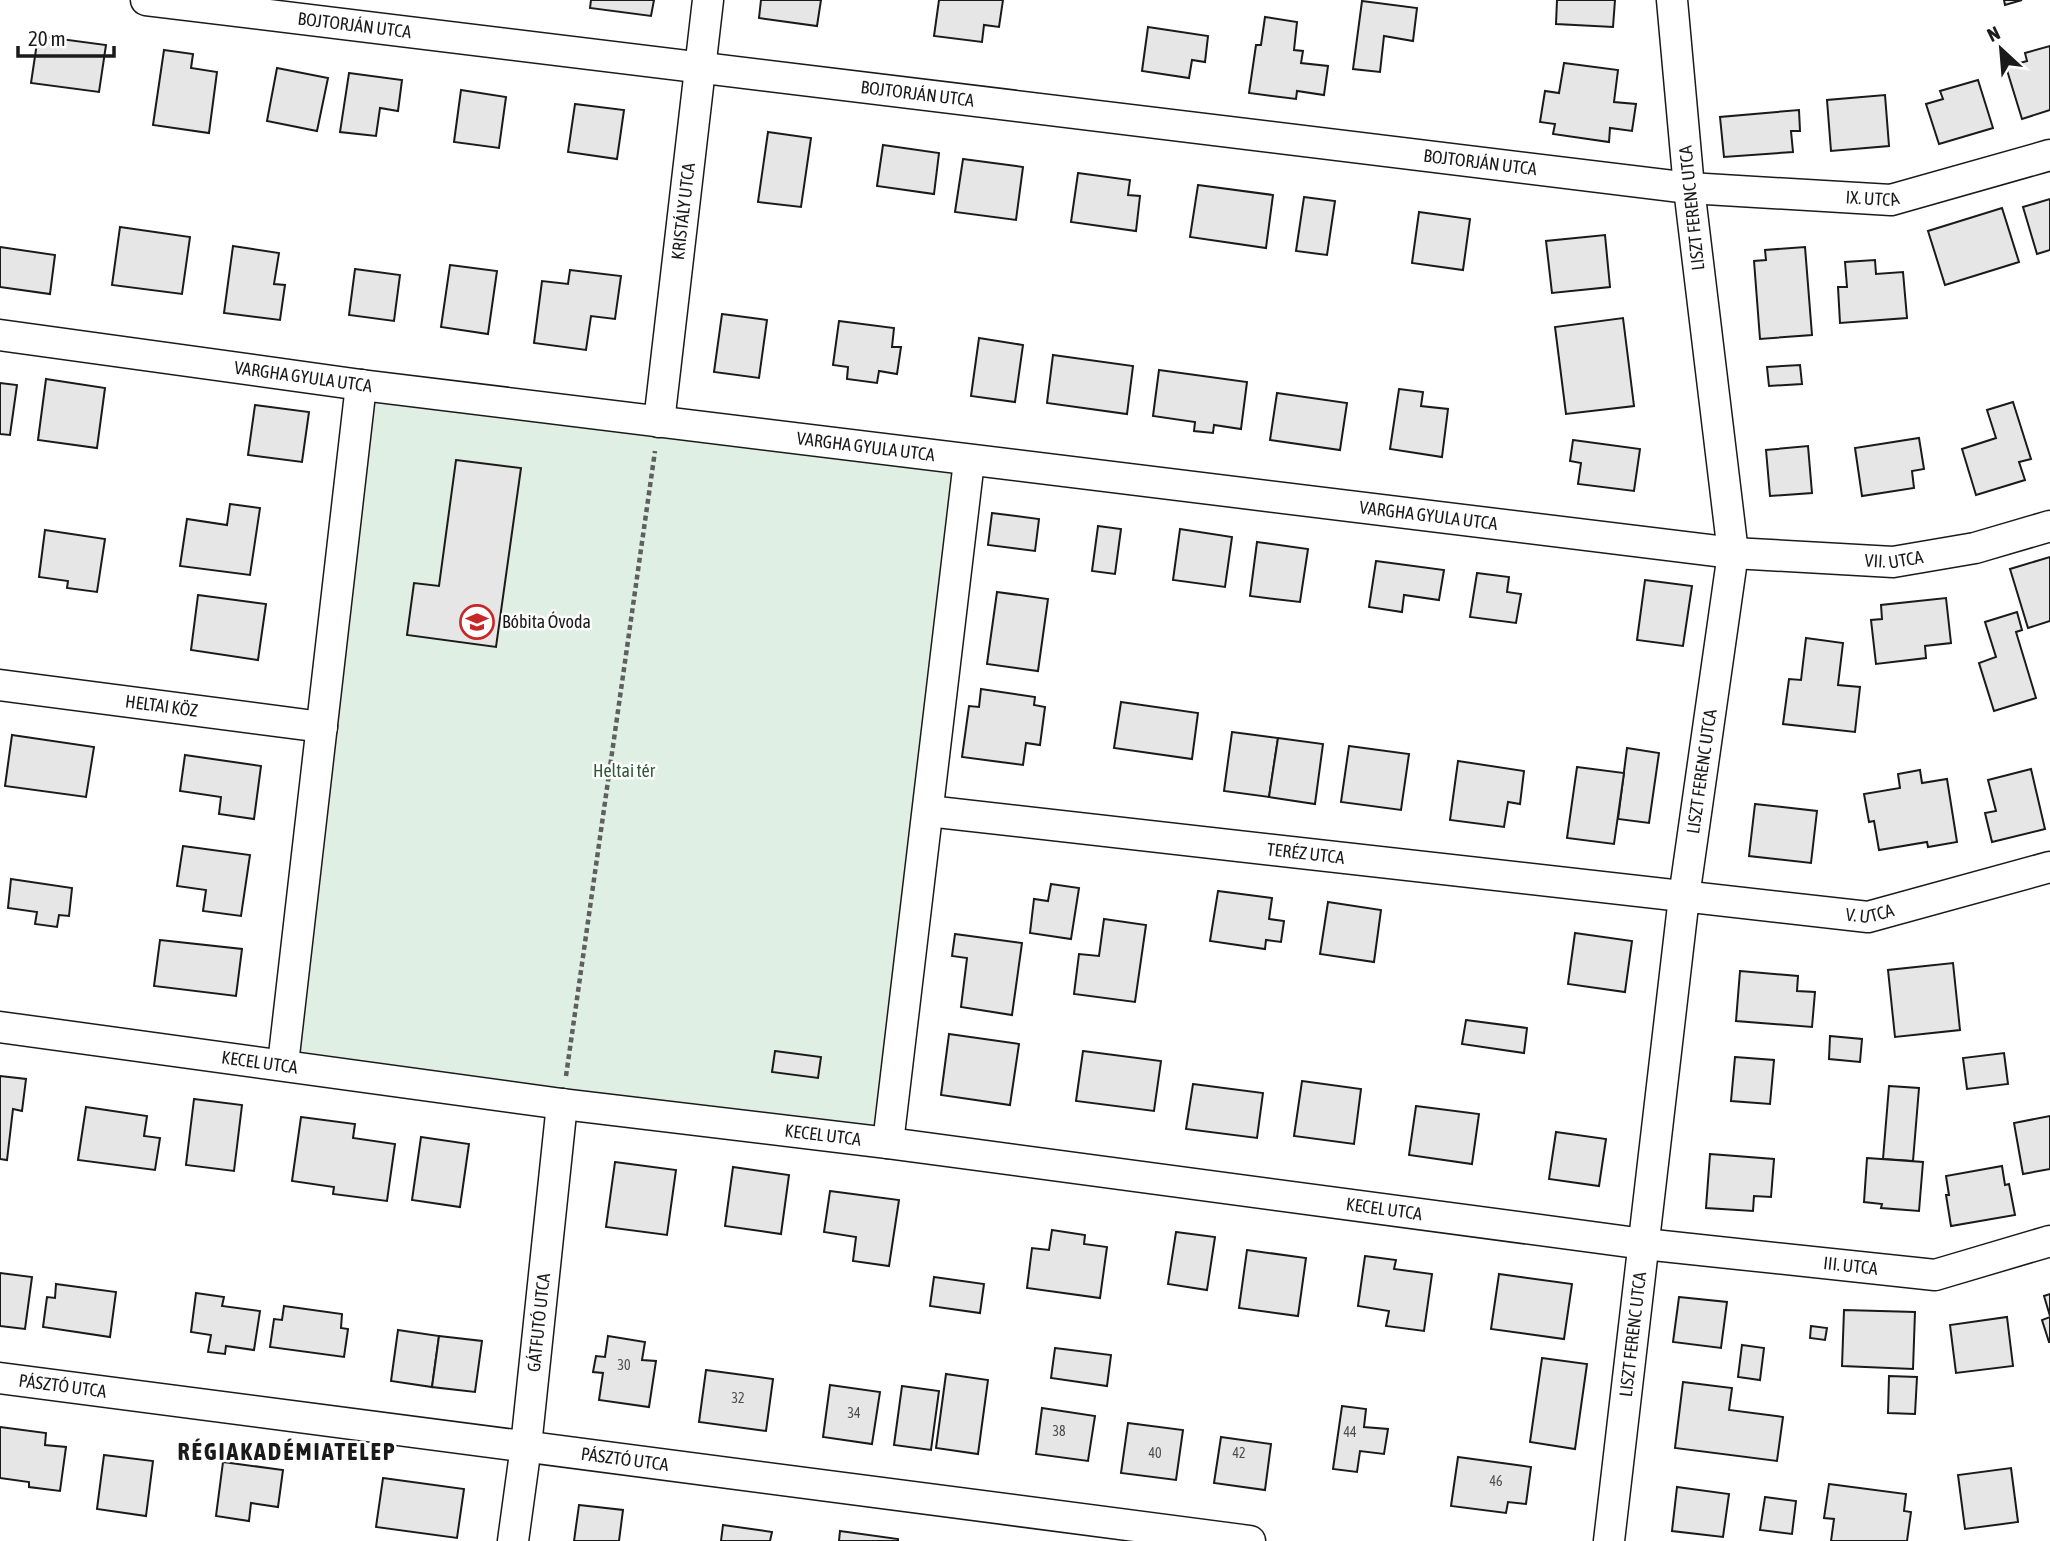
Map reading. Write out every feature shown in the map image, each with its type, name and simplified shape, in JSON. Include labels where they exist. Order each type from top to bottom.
[{"type":"street","name":"BOJTORJÁN UTCA","points":[[146,0],[1689,188]]},
{"type":"street","name":"KRISTÁLY UTCA","points":[[659,422],[708,0]]},
{"type":"street","name":"LISZT FERENC UTCA","points":[[1609,1541],[1685,897],[1733,553],[1689,188],[1672,0]]},
{"type":"street","name":"IX. UTCA","points":[[1689,188],[1891,200],[2050,155]]},
{"type":"street","name":"VARGHA GYULA UTCA","points":[[0,335],[969,461],[1733,553]]},
{"type":"street","points":[[283,1064],[361,384]]},
{"type":"street","points":[[888,1143],[969,461]]},
{"type":"street","name":"VII. UTCA","points":[[1733,553],[1893,562],[1975,548],[2050,526]]},
{"type":"street","name":"HELTAI KÖZ","points":[[0,685],[322,727]]},
{"type":"street","name":"TERÉZ UTCA","points":[[928,811],[1685,897]]},
{"type":"street","name":"V. UTCA","points":[[1685,897],[1868,917],[2050,867]]},
{"type":"street","name":"KECEL UTCA","points":[[0,1027],[562,1104],[888,1143],[1644,1244]]},
{"type":"street","name":"GÁTFUTÓ UTCA","points":[[513,1541],[526,1446],[562,1104]]},
{"type":"street","name":"III. UTCA","points":[[1644,1244],[1934,1275],[2050,1241]]},
{"type":"street","name":"PÁSZTÓ UTCA","points":[[0,1378],[1250,1541]]},
{"type":"path","points":[[562,1104],[659,422]]},
{"type":"green space","name":"Heltai tér","points":[[361,385],[969,461],[888,1143],[283,1064]]},
{"type":"building","points":[[591,0],[654,0],[651,16],[590,8]]},
{"type":"building","points":[[761,0],[821,0],[817,26],[759,18]]},
{"type":"building","points":[[939,0],[1003,0],[999,27],[984,25],[982,42],[934,36]]},
{"type":"building","points":[[1557,0],[1615,0],[1613,27],[1556,24]]},
{"type":"building","points":[[2004,0],[2022,0],[2005,5]]},
{"type":"building","points":[[1362,1],[1417,8],[1413,41],[1384,36],[1380,72],[1353,69]]},
{"type":"building","points":[[1265,17],[1297,22],[1294,50],[1303,51],[1301,63],[1328,66],[1324,95],[1297,91],[1296,99],[1249,93],[1256,45],[1261,45]]},
{"type":"building","points":[[1148,27],[1208,36],[1205,62],[1192,60],[1189,78],[1142,71]]},
{"type":"building","points":[[38,36],[106,45],[99,92],[31,83]]},
{"type":"building","points":[[2050,46],[2050,110],[2022,119],[2006,67],[2027,61],[2025,53]]},
{"type":"building","points":[[164,50],[193,54],[191,68],[217,72],[209,133],[153,125]]},
{"type":"building","points":[[1564,63],[1618,70],[1614,102],[1636,104],[1632,131],[1610,128],[1609,142],[1553,134],[1555,124],[1540,122],[1545,91],[1559,93]]},
{"type":"building","points":[[277,68],[328,78],[317,131],[267,121]]},
{"type":"building","points":[[349,73],[402,80],[398,111],[380,108],[376,136],[340,132]]},
{"type":"building","points":[[1978,80],[1993,128],[1939,144],[1926,104],[1943,99],[1940,91]]},
{"type":"building","points":[[461,90],[506,97],[499,148],[454,142]]},
{"type":"building","points":[[1885,95],[1889,146],[1831,151],[1827,100]]},
{"type":"building","points":[[575,104],[624,110],[617,159],[568,152]]},
{"type":"building","points":[[1799,110],[1800,131],[1791,131],[1793,152],[1724,157],[1720,117]]},
{"type":"building","points":[[768,132],[811,138],[801,207],[758,202]]},
{"type":"building","points":[[883,145],[939,153],[934,194],[877,186]]},
{"type":"building","points":[[963,159],[1023,167],[1016,220],[955,212]]},
{"type":"building","points":[[1078,173],[1130,180],[1128,195],[1140,196],[1136,231],[1071,222]]},
{"type":"building","points":[[1198,185],[1273,195],[1266,248],[1190,237]]},
{"type":"building","points":[[1304,197],[1335,201],[1327,255],[1296,251]]},
{"type":"building","points":[[2050,199],[2050,250],[2037,254],[2023,207]]},
{"type":"building","points":[[2002,208],[2019,262],[1945,285],[1928,231]]},
{"type":"building","points":[[1419,212],[1470,219],[1463,270],[1412,263]]},
{"type":"building","points":[[120,227],[190,237],[182,294],[112,285]]},
{"type":"building","points":[[1605,235],[1610,287],[1552,293],[1546,241]]},
{"type":"building","points":[[233,246],[279,253],[274,284],[285,285],[280,320],[224,313]]},
{"type":"building","points":[[0,247],[55,255],[50,294],[0,287]]},
{"type":"building","points":[[1805,247],[1812,335],[1760,339],[1754,261],[1766,260],[1765,250]]},
{"type":"building","points":[[1875,260],[1876,274],[1903,272],[1907,318],[1840,323],[1838,287],[1847,287],[1845,262]]},
{"type":"building","points":[[450,265],[497,271],[488,334],[441,327]]},
{"type":"building","points":[[355,269],[400,275],[394,321],[349,315]]},
{"type":"building","points":[[570,270],[621,276],[615,319],[591,316],[586,350],[534,343],[542,281],[568,284]]},
{"type":"building","points":[[722,314],[767,320],[759,378],[714,372]]},
{"type":"building","points":[[1623,318],[1634,406],[1566,414],[1555,327]]},
{"type":"building","points":[[839,321],[894,328],[892,347],[901,347],[897,374],[879,371],[877,383],[847,379],[848,367],[833,365]]},
{"type":"building","points":[[979,338],[1023,345],[1015,402],[971,396]]},
{"type":"building","points":[[1053,355],[1133,366],[1127,414],[1047,403]]},
{"type":"building","points":[[1800,365],[1802,384],[1769,386],[1767,367]]},
{"type":"building","points":[[1159,370],[1247,382],[1241,429],[1214,425],[1213,433],[1194,431],[1195,422],[1153,416]]},
{"type":"building","points":[[46,379],[105,388],[97,448],[38,440]]},
{"type":"building","points":[[0,383],[17,385],[10,435],[0,434]]},
{"type":"building","points":[[1399,389],[1423,392],[1421,406],[1448,409],[1442,457],[1390,449]]},
{"type":"building","points":[[1277,393],[1347,403],[1340,450],[1270,440]]},
{"type":"building","points":[[2013,402],[2031,459],[2019,462],[2025,480],[1976,495],[1962,449],[1996,438],[1987,410]]},
{"type":"building","points":[[255,405],[309,412],[302,462],[248,455]]},
{"type":"building","points":[[1919,438],[1924,469],[1912,471],[1914,488],[1862,496],[1855,448]]},
{"type":"building","points":[[1573,440],[1640,449],[1634,491],[1578,484],[1581,463],[1570,461]]},
{"type":"building","points":[[1808,446],[1812,493],[1770,496],[1766,450]]},
{"type":"building","points":[[456,460],[521,468],[496,647],[407,635],[414,583],[439,586]]},
{"type":"building","points":[[230,504],[260,508],[250,575],[180,566],[187,519],[227,525]]},
{"type":"building","points":[[992,513],[1039,519],[1035,551],[988,545]]},
{"type":"building","points":[[1098,526],[1121,529],[1115,574],[1092,571]]},
{"type":"building","points":[[1180,529],[1232,537],[1225,587],[1173,580]]},
{"type":"building","points":[[45,530],[105,539],[97,592],[67,588],[68,581],[39,577]]},
{"type":"building","points":[[1257,542],[1308,549],[1300,602],[1250,596]]},
{"type":"building","points":[[2050,557],[2050,621],[2028,628],[2010,569]]},
{"type":"building","points":[[1376,561],[1444,570],[1439,600],[1404,595],[1402,612],[1369,607]]},
{"type":"building","points":[[1477,573],[1509,577],[1507,592],[1521,594],[1516,623],[1470,617]]},
{"type":"building","points":[[1645,580],[1692,586],[1683,646],[1637,640]]},
{"type":"building","points":[[997,592],[1048,599],[1038,671],[987,664]]},
{"type":"building","points":[[198,595],[266,604],[258,660],[191,650]]},
{"type":"building","points":[[1946,598],[1951,643],[1925,646],[1926,658],[1876,664],[1871,620],[1882,619],[1881,605]]},
{"type":"building","points":[[2017,612],[2022,630],[2016,632],[2036,698],[1994,711],[1979,663],[1996,657],[1985,622]]},
{"type":"building","points":[[1806,638],[1843,643],[1838,685],[1860,687],[1855,732],[1783,724],[1789,679],[1801,680]]},
{"type":"building","points":[[981,689],[1035,697],[1034,705],[1045,707],[1040,745],[1026,743],[1023,765],[962,757],[969,706],[979,707]]},
{"type":"building","points":[[1121,702],[1198,713],[1192,759],[1114,748]]},
{"type":"building","points":[[1232,732],[1278,738],[1269,797],[1224,791]]},
{"type":"building","points":[[12,735],[94,747],[86,797],[5,786]]},
{"type":"building","points":[[1278,738],[1323,744],[1315,804],[1269,797]]},
{"type":"building","points":[[1349,746],[1409,754],[1401,810],[1341,802]]},
{"type":"building","points":[[1627,748],[1659,753],[1649,823],[1618,819]]},
{"type":"building","points":[[185,755],[261,766],[254,819],[219,814],[221,797],[180,791]]},
{"type":"building","points":[[1458,761],[1524,771],[1520,804],[1508,802],[1504,827],[1450,820]]},
{"type":"building","points":[[1577,767],[1624,773],[1614,844],[1567,838]]},
{"type":"building","points":[[2031,769],[2045,829],[1992,842],[1985,813],[1996,811],[1988,780]]},
{"type":"building","points":[[1920,770],[1922,783],[1947,779],[1957,842],[1928,847],[1927,842],[1879,850],[1874,821],[1869,822],[1864,794],[1900,788],[1898,774]]},
{"type":"building","points":[[1755,804],[1817,811],[1811,863],[1749,856]]},
{"type":"building","points":[[183,846],[250,855],[241,916],[203,911],[206,890],[177,886]]},
{"type":"building","points":[[11,879],[72,888],[69,916],[59,915],[57,927],[35,924],[37,912],[8,908]]},
{"type":"building","points":[[1051,884],[1079,888],[1071,939],[1030,933],[1034,899],[1048,901]]},
{"type":"building","points":[[1218,891],[1272,898],[1269,919],[1284,921],[1281,942],[1266,940],[1265,949],[1210,941]]},
{"type":"building","points":[[1328,902],[1381,910],[1374,962],[1320,954]]},
{"type":"building","points":[[1104,919],[1146,925],[1135,1002],[1074,994],[1079,954],[1099,956]]},
{"type":"building","points":[[1575,933],[1632,941],[1625,992],[1568,984]]},
{"type":"building","points":[[955,934],[1022,943],[1012,1015],[961,1007],[967,958],[952,956]]},
{"type":"building","points":[[160,940],[242,949],[236,996],[154,986]]},
{"type":"building","points":[[1953,963],[1960,1030],[1895,1037],[1888,970]]},
{"type":"building","points":[[1740,971],[1798,976],[1797,991],[1815,992],[1812,1027],[1736,1021]]},
{"type":"building","points":[[1466,1020],[1527,1028],[1524,1053],[1462,1044]]},
{"type":"building","points":[[949,1034],[1019,1044],[1010,1105],[941,1095]]},
{"type":"building","points":[[1830,1036],[1862,1039],[1860,1062],[1829,1059]]},
{"type":"building","points":[[775,1051],[821,1057],[818,1078],[772,1072]]},
{"type":"building","points":[[1083,1051],[1161,1061],[1154,1111],[1076,1101]]},
{"type":"building","points":[[2004,1053],[2008,1084],[1967,1089],[1963,1058]]},
{"type":"building","points":[[1735,1057],[1774,1060],[1770,1104],[1731,1101]]},
{"type":"building","points":[[0,1076],[26,1079],[22,1111],[13,1109],[7,1160],[0,1159]]},
{"type":"building","points":[[1302,1081],[1361,1089],[1354,1144],[1294,1136]]},
{"type":"building","points":[[1193,1084],[1263,1093],[1257,1138],[1186,1129]]},
{"type":"building","points":[[1889,1086],[1919,1088],[1913,1161],[1883,1159]]},
{"type":"building","points":[[194,1099],[242,1105],[234,1171],[186,1165]]},
{"type":"building","points":[[1416,1106],[1479,1114],[1472,1164],[1409,1155]]},
{"type":"building","points":[[86,1107],[147,1116],[144,1136],[160,1138],[155,1170],[78,1160]]},
{"type":"building","points":[[2050,1116],[2050,1169],[2023,1174],[2014,1123]]},
{"type":"building","points":[[301,1117],[355,1124],[353,1138],[395,1144],[387,1201],[333,1194],[334,1187],[292,1181]]},
{"type":"building","points":[[1556,1132],[1606,1139],[1599,1186],[1549,1179]]},
{"type":"building","points":[[421,1137],[469,1144],[460,1207],[412,1200]]},
{"type":"building","points":[[1710,1154],[1774,1159],[1771,1197],[1754,1196],[1753,1211],[1706,1208]]},
{"type":"building","points":[[1867,1158],[1923,1162],[1919,1211],[1881,1208],[1882,1204],[1864,1202]]},
{"type":"building","points":[[615,1162],[676,1170],[667,1235],[606,1227]]},
{"type":"building","points":[[2002,1166],[2005,1185],[2009,1184],[2015,1215],[1951,1226],[1946,1176]]},
{"type":"building","points":[[733,1167],[789,1175],[781,1234],[725,1226]]},
{"type":"building","points":[[830,1191],[899,1200],[889,1266],[853,1261],[856,1237],[824,1232]]},
{"type":"building","points":[[1052,1230],[1085,1235],[1084,1244],[1107,1247],[1100,1298],[1027,1288],[1032,1248],[1049,1250]]},
{"type":"building","points":[[1176,1232],[1215,1237],[1207,1290],[1168,1284]]},
{"type":"building","points":[[1247,1250],[1306,1258],[1298,1316],[1239,1308]]},
{"type":"building","points":[[1365,1256],[1396,1260],[1394,1269],[1432,1274],[1424,1331],[1386,1326],[1389,1311],[1358,1306]]},
{"type":"building","points":[[0,1273],[32,1277],[25,1329],[0,1326]]},
{"type":"building","points":[[1499,1274],[1572,1284],[1564,1339],[1491,1329]]},
{"type":"building","points":[[934,1277],[984,1284],[980,1313],[930,1306]]},
{"type":"building","points":[[56,1284],[116,1292],[110,1337],[43,1327],[47,1297],[55,1298]]},
{"type":"building","points":[[196,1293],[224,1297],[222,1306],[260,1311],[254,1350],[226,1346],[225,1354],[208,1352],[211,1335],[191,1332]]},
{"type":"building","points":[[2050,1294],[2050,1316],[2044,1296]]},
{"type":"building","points":[[1679,1297],[1727,1302],[1721,1348],[1673,1342]]},
{"type":"building","points":[[284,1306],[342,1314],[341,1328],[348,1329],[344,1357],[270,1347],[274,1319],[282,1320]]},
{"type":"building","points":[[1844,1310],[1915,1312],[1913,1369],[1842,1366]]},
{"type":"building","points":[[2007,1317],[2013,1366],[1956,1373],[1950,1325]]},
{"type":"building","points":[[2050,1317],[2050,1342],[2049,1342],[2042,1320]]},
{"type":"building","points":[[1811,1326],[1827,1328],[1825,1340],[1810,1338]]},
{"type":"building","points":[[398,1330],[439,1336],[432,1387],[391,1381]]},
{"type":"building","points":[[439,1336],[482,1341],[475,1392],[432,1387]]},
{"type":"building","points":[[608,1336],[645,1342],[642,1360],[656,1361],[649,1407],[599,1400],[603,1373],[593,1372],[596,1356],[605,1357]]},
{"type":"building","points":[[1742,1345],[1764,1348],[1760,1380],[1738,1377]]},
{"type":"building","points":[[1055,1348],[1111,1355],[1107,1386],[1051,1378]]},
{"type":"building","points":[[1542,1358],[1587,1364],[1575,1449],[1530,1442]]},
{"type":"building","points":[[706,1370],[773,1379],[766,1431],[699,1422]]},
{"type":"building","points":[[946,1374],[988,1380],[978,1454],[936,1448]]},
{"type":"building","points":[[1889,1376],[1917,1377],[1915,1414],[1888,1413]]},
{"type":"building","points":[[1683,1382],[1732,1388],[1729,1410],[1783,1417],[1777,1461],[1675,1448]]},
{"type":"building","points":[[830,1385],[880,1392],[872,1444],[823,1437]]},
{"type":"building","points":[[902,1386],[939,1391],[931,1450],[894,1445]]},
{"type":"building","points":[[1342,1406],[1366,1409],[1364,1427],[1388,1429],[1384,1454],[1360,1451],[1357,1472],[1333,1469]]},
{"type":"building","points":[[1042,1408],[1095,1416],[1088,1461],[1036,1454]]},
{"type":"building","points":[[1128,1423],[1183,1430],[1176,1480],[1121,1473]]},
{"type":"building","points":[[0,1427],[46,1433],[45,1445],[66,1447],[60,1491],[29,1487],[29,1482],[0,1478]]},
{"type":"building","points":[[1221,1437],[1271,1444],[1265,1490],[1214,1483]]},
{"type":"building","points":[[104,1455],[153,1461],[146,1516],[97,1509]]},
{"type":"building","points":[[1458,1457],[1531,1467],[1526,1504],[1508,1502],[1506,1513],[1451,1506]]},
{"type":"building","points":[[223,1462],[283,1470],[278,1507],[251,1503],[249,1521],[216,1516]]},
{"type":"building","points":[[2011,1468],[2018,1522],[1965,1529],[1958,1475]]},
{"type":"building","points":[[383,1478],[464,1489],[457,1538],[376,1527]]},
{"type":"building","points":[[1829,1484],[1906,1494],[1904,1511],[1911,1512],[1907,1541],[1831,1541],[1834,1519],[1824,1518]]},
{"type":"building","points":[[1677,1487],[1729,1494],[1723,1537],[1672,1531]]},
{"type":"building","points":[[1765,1497],[1796,1501],[1792,1534],[1760,1530]]},
{"type":"building","points":[[579,1505],[623,1510],[619,1541],[574,1541]]},
{"type":"building","points":[[723,1525],[772,1532],[770,1541],[721,1541]]},
{"type":"building","points":[[840,1531],[898,1539],[898,1541],[839,1541]]},
{"type":"place","name":"Bóbita Óvoda","points":[[477,622]]},
{"type":"district","name":"RÉGIAKADÉMIATELEP","points":[[287,1452]]}]
